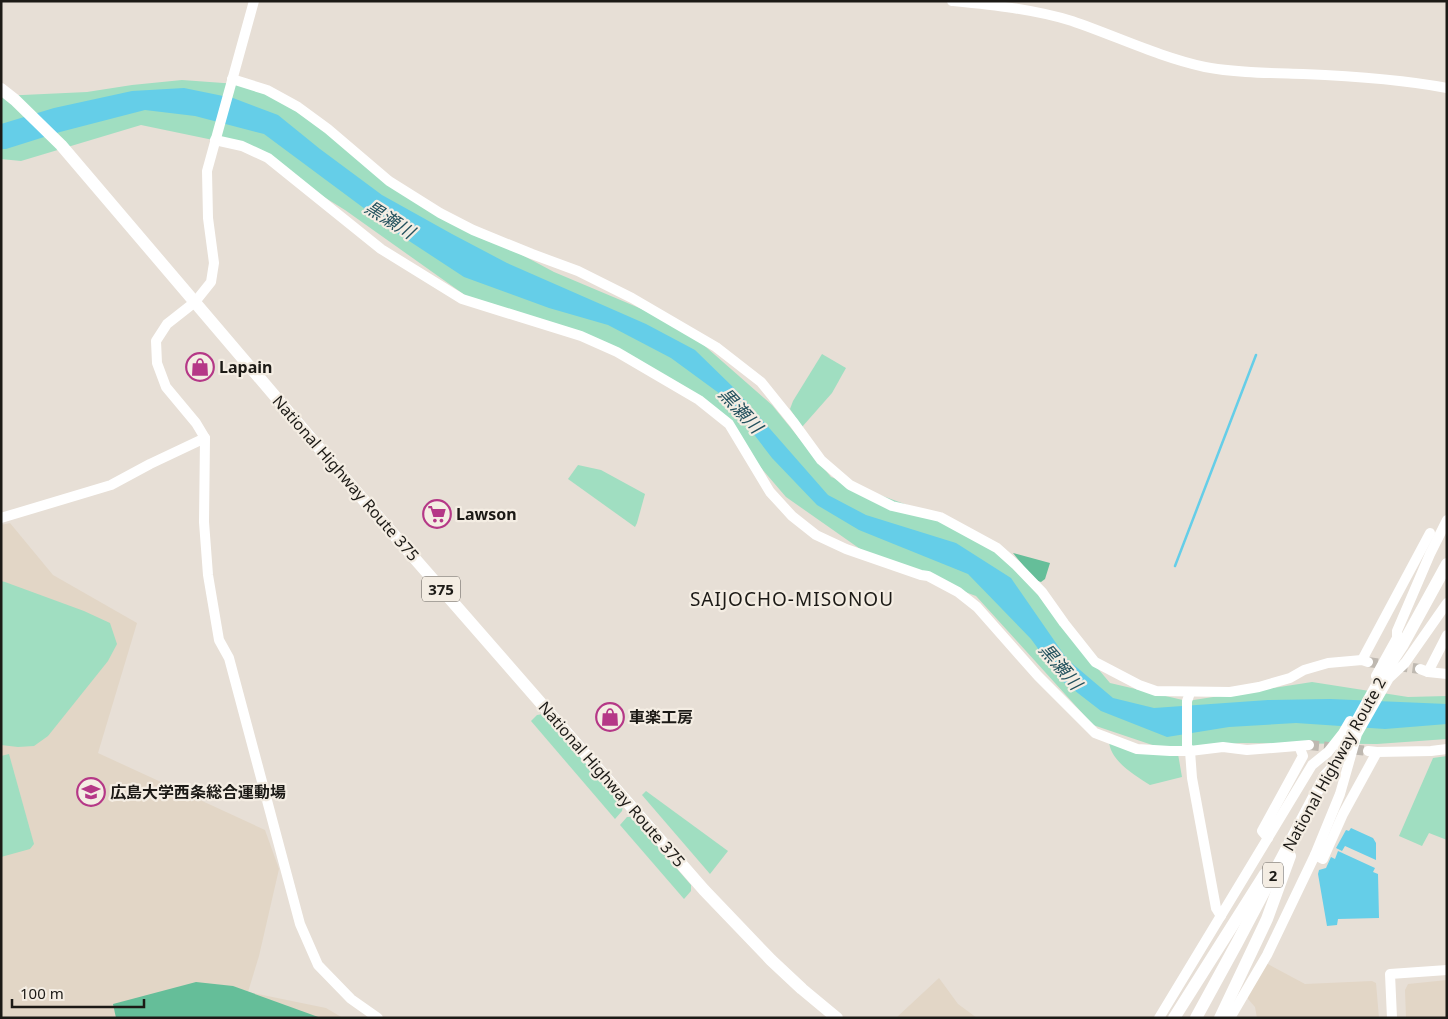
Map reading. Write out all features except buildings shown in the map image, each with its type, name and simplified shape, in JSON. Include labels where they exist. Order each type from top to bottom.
[{"type":"highway","name":"National Highway Route 375","points":[[1,89],[15,100],[60,146],[354,489],[704,890],[771,960],[837,1018]]},
{"type":"highway","name":"National Highway Route 2","points":[[1196,1018],[1325,776],[1337,762],[1350,734],[1402,646],[1447,564]]},
{"type":"highway","points":[[1174,1018],[1325,776]]},
{"type":"highway","points":[[1220,1018],[1267,919],[1290,854],[1325,776]]},
{"type":"street","points":[[254,1],[207,171],[208,218],[214,264],[211,282],[195,302],[167,324],[156,340],[157,363],[166,387],[196,422],[205,438],[204,522],[208,575],[219,640],[229,658],[300,924],[318,965],[351,999],[378,1018]]},
{"type":"street","points":[[952,1],[1010,8],[1072,21],[1182,61],[1206,67],[1258,72],[1370,78],[1447,88]]},
{"type":"street","points":[[232,79],[267,90],[298,107],[328,129],[389,181],[440,213],[473,230],[593,279],[632,298],[716,347],[761,382],[794,423],[820,460],[850,485],[892,506],[940,516],[996,548],[1016,565],[1042,592],[1095,662],[1138,685],[1156,691],[1189,697],[1259,687],[1290,678],[1304,670],[1328,663],[1365,661],[1430,533]]},
{"type":"street","points":[[215,140],[242,146],[268,158],[381,249],[462,299],[581,336],[617,352],[699,400],[729,424],[770,492],[792,516],[816,535],[846,549],[928,576],[958,592],[977,608],[1038,676],[1094,733],[1137,749],[1170,751],[1188,748],[1223,747],[1247,750],[1304,745],[1302,756],[1262,830],[1268,838]]},
{"type":"street","points":[[1,518],[111,486],[150,464],[205,438]]},
{"type":"street","points":[[1382,678],[1397,638],[1397,631],[1430,554],[1447,520]]},
{"type":"street","points":[[1382,678],[1405,663],[1447,603]]},
{"type":"street","points":[[1447,635],[1424,670],[1447,674]]},
{"type":"street","points":[[1189,697],[1188,748],[1192,778],[1216,908],[1221,916]]},
{"type":"street","points":[[1159,1018],[1312,765],[1350,734]]},
{"type":"street","points":[[1230,1018],[1267,955],[1329,822],[1340,794],[1350,734]]},
{"type":"street","points":[[1315,855],[1323,859],[1373,751],[1431,751],[1447,749]]},
{"type":"street","points":[[1392,1018],[1390,974],[1447,970]]},
{"type":"shaded area","name":"広島大学西条総合運動場","points":[[10,523],[53,575],[137,623],[98,753],[265,830],[279,869],[259,956],[248,992],[326,1008],[343,1018],[1,1018],[1,525]]},
{"type":"shaded area","points":[[1264,962],[1305,984],[1372,981],[1376,983],[1379,1018],[1257,1018],[1255,1007],[1247,995]]},
{"type":"shaded area","points":[[939,978],[958,1004],[977,1018],[896,1018]]},
{"type":"shaded area","points":[[1447,980],[1447,1018],[1406,1018],[1405,990],[1408,984]]},
{"type":"green space","points":[[182,80],[251,85],[328,129],[423,202],[554,272],[682,326],[772,405],[831,477],[940,517],[1016,565],[1056,619],[1110,683],[1187,701],[1312,682],[1408,697],[1447,696],[1447,739],[1377,744],[1240,743],[1170,751],[1093,725],[976,596],[873,558],[786,497],[751,456],[730,421],[581,336],[469,298],[345,210],[242,146],[141,125],[21,161],[1,159],[1,96],[87,92]]},
{"type":"green space","points":[[822,354],[846,368],[832,393],[802,427],[790,409]]},
{"type":"green space","points":[[578,465],[601,470],[645,494],[635,527],[568,479]]},
{"type":"green space","points":[[1013,553],[1050,563],[1045,579],[1041,582],[1035,580]]},
{"type":"green space","points":[[1,581],[84,611],[110,623],[117,644],[108,661],[48,736],[34,746],[1,745]]},
{"type":"green space","points":[[543,714],[623,805],[622,811],[615,819],[531,721],[537,715]]},
{"type":"green space","points":[[1109,740],[1178,754],[1182,777],[1150,785],[1130,772],[1118,760],[1113,754]]},
{"type":"green space","points":[[9,754],[34,844],[30,849],[1,857],[1,756]]},
{"type":"green space","points":[[1447,756],[1447,840],[1429,833],[1422,846],[1399,836],[1433,758]]},
{"type":"green space","points":[[646,791],[728,851],[710,874],[642,795]]},
{"type":"green space","points":[[627,817],[632,817],[691,885],[691,891],[684,899],[620,825]]},
{"type":"green space","points":[[196,982],[233,986],[321,1018],[116,1018],[113,1004]]},
{"type":"water","name":"黒瀬川","points":[[184,88],[233,98],[278,115],[382,195],[507,263],[646,324],[695,350],[735,389],[828,495],[866,515],[956,543],[1011,578],[1067,659],[1113,698],[1154,708],[1268,700],[1330,699],[1447,704],[1447,724],[1385,729],[1296,723],[1229,727],[1167,737],[1101,711],[1061,680],[1031,639],[968,574],[859,530],[817,505],[772,458],[727,399],[671,358],[608,325],[549,308],[464,277],[400,235],[264,134],[195,116],[145,110],[1,149],[1,124],[54,108],[132,91]]},
{"type":"water","points":[[1351,828],[1373,838],[1376,843],[1376,860],[1345,846],[1342,851],[1336,848],[1346,830],[1349,831]]},
{"type":"water","points":[[1338,851],[1375,868],[1373,872],[1378,874],[1379,918],[1338,919],[1337,925],[1327,926],[1318,874],[1319,870],[1326,868],[1331,857],[1335,859]]},
{"type":"waterway","points":[[1175,566],[1256,355]]},
{"type":"tunnel","points":[[1368,662],[1420,669]]},
{"type":"tunnel","points":[[1309,745],[1368,751]]},
{"type":"place","name":"Lapain","points":[[200,367]]},
{"type":"place","name":"Lawson","points":[[437,514]]},
{"type":"place","name":"車楽工房","points":[[610,717]]},
{"type":"place","name":"広島大学西条総合運動場","points":[[91,792]]},
{"type":"district","name":"SAIJOCHO-MISONOU","points":[[792,599]]}]
